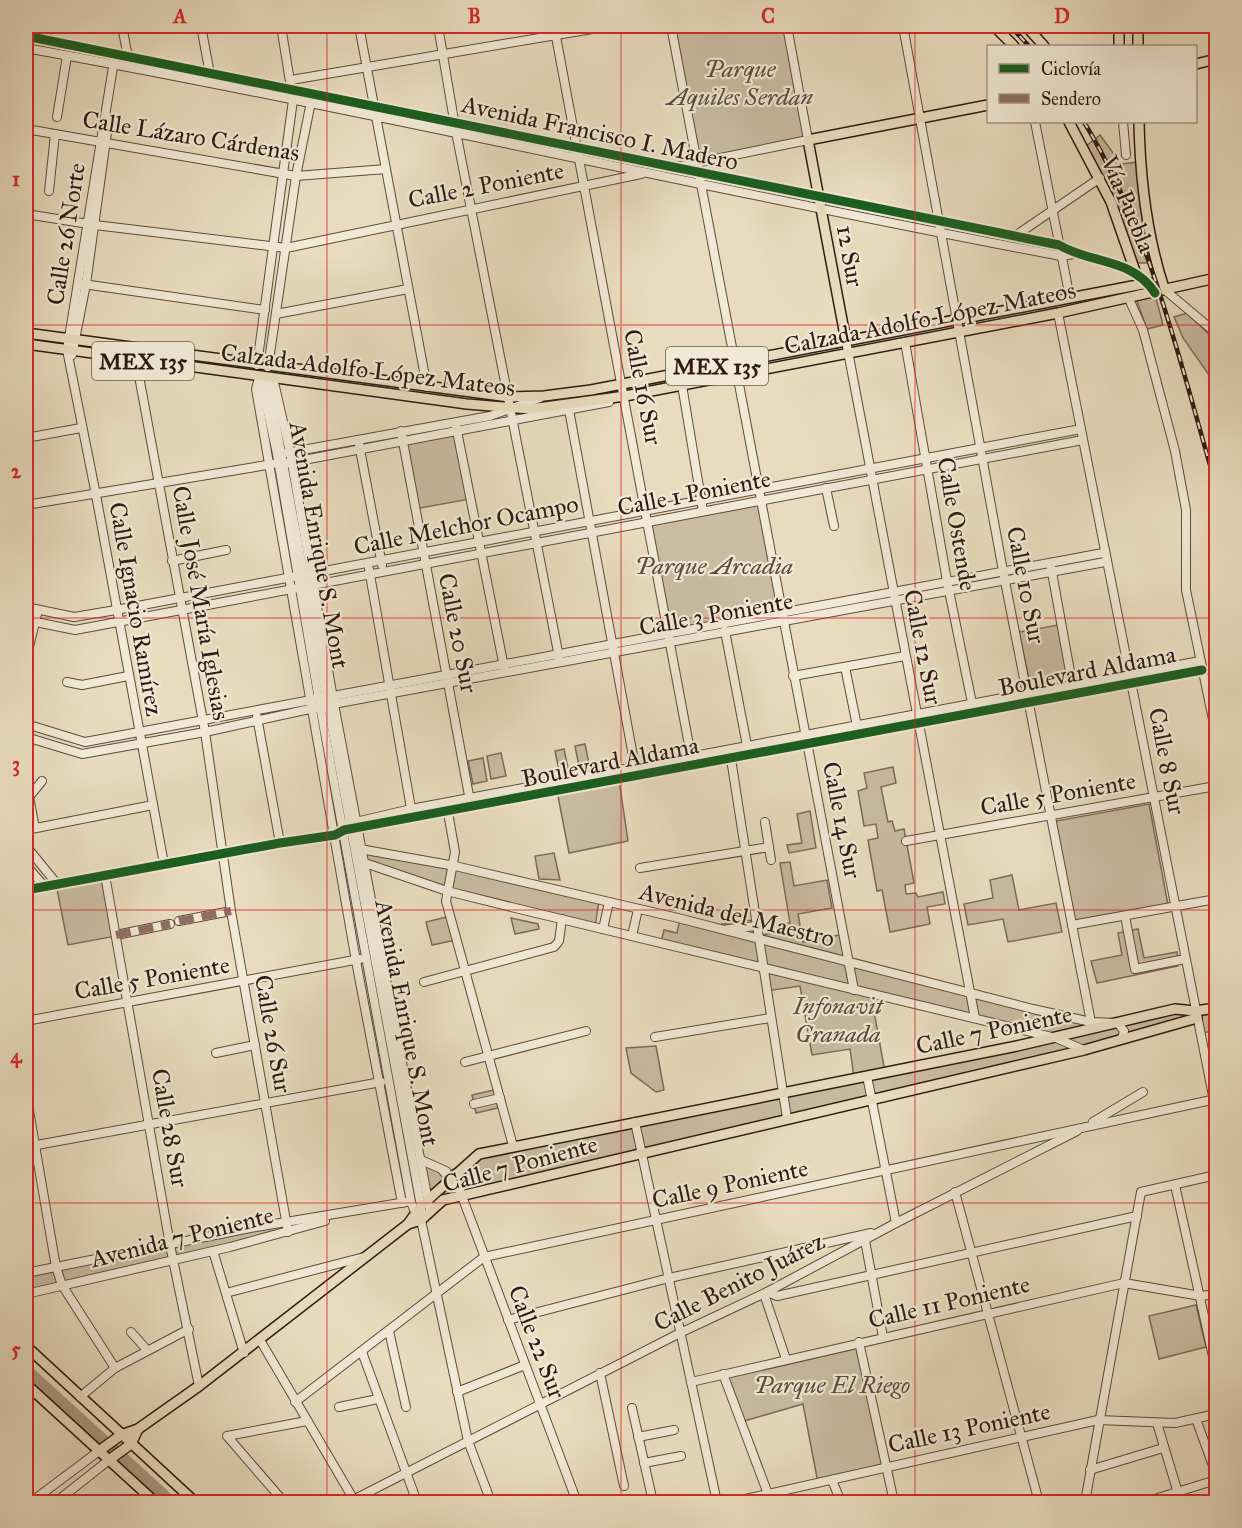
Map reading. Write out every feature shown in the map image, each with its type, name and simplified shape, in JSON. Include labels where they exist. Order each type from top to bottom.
[{"type":"main road","points":[[994,26],[1013,45]]},
{"type":"main road","points":[[1026,26],[1043,45]]},
{"type":"main road","points":[[1119,26],[1119,45]]},
{"type":"main road","points":[[1138,26],[1138,45]]},
{"type":"main road","points":[[1197,64],[1216,60]]},
{"type":"main road","name":"Calle 2 Poniente","points":[[808,140],[987,105]]},
{"type":"main road","name":"Vía Puebla","points":[[1070,123],[1100,178],[1135,271]]},
{"type":"main road","points":[[1058,313],[1066,304],[1157,288],[1140,149],[1140,123]]},
{"type":"main road","name":"12 Sur","points":[[808,140],[846,341]]},
{"type":"main road","name":"MEX 135","points":[[1157,288],[1216,278]]},
{"type":"main road","name":"Calzada Adolfo López Mateos","points":[[26,333],[268,367],[509,397],[544,396],[734,363],[1070,298],[1157,288]]},
{"type":"main road","name":"Calzada Adolfo López Mateos","points":[[26,344],[511,409],[625,398],[681,385],[1129,299],[1157,288]]},
{"type":"main road","points":[[257,365],[267,377]]},
{"type":"main road","points":[[267,377],[268,367]]},
{"type":"main road","name":"Calle 7 Poniente","points":[[422,1204],[1084,1050],[1216,1008]]},
{"type":"main road","name":"Calle 7 Poniente","points":[[138,1429],[244,1353],[370,1256],[418,1217],[422,1204],[480,1154],[1056,1038],[1175,1009],[1196,1015]]},
{"type":"main road","points":[[26,1346],[80,1397],[127,1447],[195,1503]]},
{"type":"main road","points":[[26,1384],[102,1449],[155,1503]]},
{"type":"main road","points":[[102,1449],[118,1438],[138,1429]]},
{"type":"main road","points":[[111,1459],[127,1447],[138,1429]]},
{"type":"street","points":[[45,26],[47,40]]},
{"type":"street","name":"Calle 26 Norte","points":[[70,351],[116,65],[121,55],[122,26]]},
{"type":"street","points":[[201,26],[210,74]]},
{"type":"street","points":[[257,365],[285,174],[293,100],[280,26]]},
{"type":"street","points":[[359,26],[374,116],[427,387]]},
{"type":"street","points":[[438,26],[456,132],[560,663]]},
{"type":"street","name":"Calle 16 Sur","points":[[554,26],[692,761]]},
{"type":"street","points":[[291,80],[610,26]]},
{"type":"street","name":"Calle 14 Sur","points":[[670,26],[698,163],[782,622],[851,964],[854,990]]},
{"type":"street","name":"12 Sur","points":[[787,26],[808,140]]},
{"type":"street","name":"Calle 10 Sur","points":[[903,26],[1003,571],[1091,1022]]},
{"type":"street","name":"Avenida Francisco I. Madero","points":[[26,36],[1059,245],[1074,254],[1135,271],[1216,333]]},
{"type":"street","name":"Avenida Francisco I. Madero","points":[[26,48],[456,132],[702,187],[822,211],[1061,256],[1074,254]]},
{"type":"street","points":[[57,117],[67,56]]},
{"type":"street","points":[[268,367],[296,176],[312,94]]},
{"type":"street","points":[[1035,123],[1070,298]]},
{"type":"street","points":[[1124,123],[1126,155]]},
{"type":"street","name":"Calle Lázaro Cárdenas","points":[[26,129],[296,176],[386,169]]},
{"type":"street","points":[[49,191],[55,134]]},
{"type":"street","name":"Calle 2 Poniente","points":[[26,214],[274,249],[286,248],[396,223],[808,140]]},
{"type":"street","points":[[1016,236],[1100,178]]},
{"type":"street","points":[[760,198],[763,186]]},
{"type":"street","points":[[979,241],[982,230]]},
{"type":"street","points":[[82,284],[265,310]]},
{"type":"street","points":[[276,314],[408,289]]},
{"type":"street","points":[[1129,299],[1143,330],[1175,451],[1186,510],[1186,590],[1216,734]]},
{"type":"street","name":"Calle 8 Sur","points":[[1058,313],[1103,553],[1133,683],[1174,907],[1216,1111]]},
{"type":"street","name":"12 Sur","points":[[846,341],[848,353]]},
{"type":"street","name":"Calle Ostende","points":[[905,342],[947,581],[974,708]]},
{"type":"street","name":"Calle Ignacio Ramírez","points":[[70,351],[69,362],[81,428],[96,495],[164,864]]},
{"type":"street","name":"Calle 12 Sur","points":[[848,353],[975,1018]]},
{"type":"street","name":"Calle José María Iglesias","points":[[136,360],[205,732],[224,853]]},
{"type":"street","points":[[680,373],[703,511]]},
{"type":"street","points":[[267,377],[283,453],[281,464]]},
{"type":"street","points":[[267,377],[256,389],[281,464],[323,701],[350,826],[362,850],[357,861],[421,1160],[422,1204]]},
{"type":"street","name":"Avenida Enrique S. Mont","points":[[267,377],[283,453]]},
{"type":"street","points":[[283,453],[455,422],[511,409],[544,396]]},
{"type":"street","points":[[26,505],[281,464],[625,398]]},
{"type":"street","points":[[569,410],[636,772]]},
{"type":"street","points":[[455,422],[502,663],[507,673]]},
{"type":"street","points":[[26,438],[81,428]]},
{"type":"street","name":"Calle 1 Poniente","points":[[701,500],[1081,429]]},
{"type":"street","name":"Calle 20 Sur","points":[[400,431],[472,807]]},
{"type":"street","points":[[358,439],[383,570]]},
{"type":"street","name":"Calle 1 Poniente","points":[[302,586],[1083,440]]},
{"type":"street","points":[[281,464],[283,453]]},
{"type":"street","name":"Avenida Enrique S. Mont","points":[[281,464],[302,586]]},
{"type":"street","points":[[826,488],[834,526]]},
{"type":"street","name":"Calle Melchor Ocampo","points":[[26,607],[74,617],[701,500]]},
{"type":"street","points":[[172,561],[226,550]]},
{"type":"street","points":[[26,737],[82,754],[141,744],[258,720],[390,683],[1103,553]]},
{"type":"street","points":[[1050,562],[1074,689]]},
{"type":"street","name":"Calle 3 Poniente","points":[[323,701],[391,694],[1106,562]]},
{"type":"street","points":[[368,563],[413,819]]},
{"type":"street","points":[[26,620],[75,630],[302,586]]},
{"type":"street","points":[[302,586],[323,701],[335,835],[356,961],[402,1203]]},
{"type":"street","points":[[26,659],[37,623],[38,610]]},
{"type":"street","points":[[723,622],[749,756]]},
{"type":"street","points":[[793,676],[905,656]]},
{"type":"street","name":"Boulevard Aldama","points":[[692,761],[749,756],[917,719],[1074,689],[1130,674],[1201,665]]},
{"type":"street","name":"Boulevard Aldama","points":[[1074,689],[1133,683],[1201,665]]},
{"type":"street","points":[[845,667],[857,726]]},
{"type":"street","points":[[67,682],[82,685],[128,676]]},
{"type":"street","points":[[26,724],[85,742],[255,710],[323,701]]},
{"type":"street","name":"Avenida Enrique S. Mont","points":[[323,701],[350,826],[350,844],[357,861],[422,1204]]},
{"type":"street","points":[[255,710],[280,843]]},
{"type":"street","name":"Boulevard Aldama","points":[[350,826],[413,819],[448,812],[805,735],[917,719]]},
{"type":"street","points":[[731,759],[787,1118]]},
{"type":"street","name":"Boulevard Aldama","points":[[26,890],[335,835],[350,826],[446,802],[636,772]]},
{"type":"street","points":[[35,828],[29,797],[42,781]]},
{"type":"street","name":"Calle 5 Poniente","points":[[906,841],[1216,786]]},
{"type":"street","points":[[446,802],[454,866],[446,901],[513,1146]]},
{"type":"street","points":[[26,830],[153,805]]},
{"type":"street","points":[[765,822],[771,860]]},
{"type":"street","name":"Avenida del Maestro","points":[[335,835],[362,850],[454,866],[609,902],[1091,1022],[1118,1023]]},
{"type":"street","points":[[26,846],[57,884]]},
{"type":"street","points":[[640,868],[769,847]]},
{"type":"street","name":"Calle 26 Sur","points":[[224,853],[231,911],[288,1232]]},
{"type":"street","points":[[357,861],[447,891],[1056,1038],[1084,1050]]},
{"type":"street","name":"Avenida Enrique S. Mont","points":[[357,861],[366,957],[401,1148],[422,1204]]},
{"type":"street","points":[[26,865],[44,886]]},
{"type":"street","name":"Calle 28 Sur","points":[[105,875],[170,1245],[199,1386]]},
{"type":"street","points":[[1072,925],[1216,899]]},
{"type":"street","points":[[603,929],[609,902]]},
{"type":"street","points":[[632,936],[638,909]]},
{"type":"street","points":[[179,921],[231,911]]},
{"type":"street","points":[[1125,916],[1135,969],[1185,959]]},
{"type":"street","points":[[424,982],[554,947],[559,941],[562,919]]},
{"type":"street","points":[[116,935],[170,924]]},
{"type":"street","points":[[724,930],[756,926]]},
{"type":"street","name":"Calle 5 Poniente","points":[[26,1021],[356,961],[366,957]]},
{"type":"street","points":[[655,1037],[771,1018]]},
{"type":"street","points":[[1118,1023],[1124,1031],[1122,1039]]},
{"type":"street","points":[[465,1062],[586,1031]]},
{"type":"street","points":[[216,1053],[255,1045]]},
{"type":"street","points":[[867,1076],[896,1223]]},
{"type":"street","points":[[26,1147],[389,1080]]},
{"type":"street","name":"Calle Benito Juárez","points":[[352,1501],[600,1373],[766,1293],[864,1237],[1088,1125],[1143,1092]]},
{"type":"street","points":[[26,1093],[56,1267],[62,1285],[115,1368]]},
{"type":"street","points":[[474,1104],[500,1098]]},
{"type":"street","name":"Calle 9 Poniente","points":[[296,1402],[484,1257],[1215,1099]]},
{"type":"street","points":[[635,1122],[717,1503]]},
{"type":"street","points":[[392,1151],[401,1148]]},
{"type":"street","points":[[421,1160],[443,1171],[454,1171],[464,1166]]},
{"type":"street","name":"Calle 22 Sur","points":[[443,1171],[462,1194],[577,1503]]},
{"type":"street","points":[[1085,1503],[1098,1420],[1141,1192],[1216,1175]]},
{"type":"street","points":[[1175,1185],[1216,1370]]},
{"type":"street","points":[[956,1192],[1039,1503]]},
{"type":"street","name":"Avenida 7 Poniente","points":[[26,1273],[287,1222],[402,1203],[422,1204]]},
{"type":"street","name":"Avenida 7 Poniente","points":[[26,1294],[230,1247],[288,1232],[346,1213]]},
{"type":"street","points":[[766,1293],[777,1296],[1137,1216]]},
{"type":"street","points":[[418,1217],[468,1441],[491,1503]]},
{"type":"street","points":[[226,1233],[230,1247]]},
{"type":"street","points":[[508,1320],[669,1278],[864,1237],[883,1337]]},
{"type":"street","points":[[213,1251],[244,1353]]},
{"type":"street","points":[[226,1293],[370,1256]]},
{"type":"street","name":"Calle 11 Poniente","points":[[691,1382],[1124,1283],[1201,1296],[1216,1294]]},
{"type":"street","points":[[766,1293],[786,1359]]},
{"type":"street","points":[[80,1397],[115,1368],[189,1329]]},
{"type":"street","points":[[389,1331],[406,1407]]},
{"type":"street","points":[[131,1332],[147,1350]]},
{"type":"street","points":[[260,1340],[352,1501]]},
{"type":"street","points":[[859,1342],[894,1503]]},
{"type":"street","points":[[362,1353],[417,1503]]},
{"type":"street","points":[[457,1392],[525,1365]]},
{"type":"street","points":[[600,1373],[624,1486]]},
{"type":"street","points":[[723,1374],[768,1494]]},
{"type":"street","points":[[339,1407],[378,1398]]},
{"type":"street","points":[[632,1408],[653,1503]]},
{"type":"street","name":"Calle 13 Poniente","points":[[732,1503],[1098,1420],[1175,1423],[1216,1414]]},
{"type":"street","points":[[1196,1419],[1216,1474]]},
{"type":"street","points":[[284,1503],[227,1436],[307,1421]]},
{"type":"street","points":[[1156,1423],[1173,1497]]},
{"type":"street","points":[[638,1437],[674,1430]]},
{"type":"street","points":[[1090,1470],[1163,1448]]},
{"type":"street","points":[[31,1503],[102,1449]]},
{"type":"street","points":[[644,1463],[681,1455]]},
{"type":"street","points":[[56,1503],[111,1459]]},
{"type":"street","points":[[832,1480],[841,1503]]},
{"type":"street","points":[[1145,1503],[1173,1497],[1216,1480]]},
{"type":"green space","name":"Parque Aquiles Serdan","points":[[671,26],[787,26],[808,140],[698,163]]},
{"type":"green space","points":[[26,37],[673,168],[645,173],[26,47]]},
{"type":"green space","points":[[1100,135],[1121,164],[1138,162],[1151,263],[1135,263],[1103,176],[1085,147]]},
{"type":"green space","points":[[700,174],[1059,245],[1061,256],[702,187]]},
{"type":"green space","points":[[1155,294],[1163,325],[1147,329],[1136,299]]},
{"type":"green space","points":[[1187,313],[1216,341],[1216,385],[1183,338],[1174,317]]},
{"type":"green space","points":[[457,431],[470,499],[415,509],[402,441]]},
{"type":"green space","name":"Parque Arcadia","points":[[760,500],[780,611],[669,632],[648,521]]},
{"type":"green space","points":[[1058,625],[1067,671],[1063,682],[1031,689],[1019,632]]},
{"type":"green space","points":[[585,744],[589,764],[579,766],[575,746]]},
{"type":"green space","points":[[564,749],[568,768],[559,770],[555,751]]},
{"type":"green space","points":[[501,753],[506,776],[491,779],[487,756]]},
{"type":"green space","points":[[483,758],[487,781],[473,784],[468,761]]},
{"type":"green space","points":[[893,767],[896,783],[881,787],[888,822],[892,821],[895,831],[904,829],[914,883],[905,885],[906,894],[916,893],[918,897],[943,892],[945,904],[927,907],[930,924],[890,932],[882,890],[877,891],[868,840],[878,838],[876,824],[864,826],[858,791],[867,788],[864,773]]},
{"type":"green space","points":[[619,780],[628,841],[569,853],[557,791]]},
{"type":"green space","points":[[1149,804],[1168,905],[1074,922],[1056,821]]},
{"type":"green space","points":[[810,811],[816,848],[789,853],[787,845],[802,843],[797,814]]},
{"type":"green space","points":[[362,850],[599,900],[595,927],[511,907],[365,863]]},
{"type":"green space","points":[[554,853],[560,880],[539,879],[535,856]]},
{"type":"green space","name":"Infonavit Granada","points":[[790,862],[794,886],[827,880],[832,908],[798,914],[803,942],[845,934],[851,965],[1089,1024],[1089,1029],[1052,1034],[871,995],[885,1072],[1186,1011],[1195,1017],[1134,1035],[461,1194],[424,1216],[421,1208],[428,1200],[425,1163],[449,1170],[471,1159],[854,1078],[850,1049],[812,1055],[800,986],[766,991],[762,967],[661,943],[664,930],[677,933],[680,919],[723,929],[722,924],[760,919],[762,935],[778,932],[777,925],[790,923],[780,863]]},
{"type":"green space","points":[[105,875],[116,936],[68,945],[56,884]]},
{"type":"green space","points":[[1012,875],[1019,910],[1056,903],[1062,932],[1008,942],[1003,919],[968,925],[964,904],[993,898],[990,880]]},
{"type":"green space","points":[[451,916],[456,940],[432,945],[426,922]]},
{"type":"green space","points":[[511,918],[538,924],[539,929],[515,934]]},
{"type":"green space","points":[[1138,929],[1144,958],[1177,952],[1178,966],[1097,983],[1091,961],[1122,955],[1118,933]]},
{"type":"green space","points":[[1216,1010],[1216,1030],[1203,1033],[1197,1014]]},
{"type":"green space","points":[[656,1046],[664,1090],[656,1092],[631,1073],[626,1048]]},
{"type":"green space","points":[[494,1090],[498,1108],[476,1113],[472,1095]]},
{"type":"green space","points":[[343,1215],[313,1224],[26,1294],[26,1273]]},
{"type":"green space","points":[[1196,1305],[1206,1347],[1159,1359],[1149,1316]]},
{"type":"green space","name":"Parque El Riego","points":[[859,1343],[886,1467],[818,1483],[803,1404],[741,1422],[723,1374]]},
{"type":"waterway","points":[[26,1370],[171,1502]]},
{"type":"railway","points":[[1010,26],[1028,45]]},
{"type":"railway","points":[[1085,123],[1128,208],[1146,253],[1162,299],[1216,486]]},
{"type":"marked path","points":[[179,921],[231,911]]},
{"type":"marked path","points":[[116,935],[170,924]]},
{"type":"cycle path","points":[[26,36],[1059,245],[1123,267],[1135,273],[1155,293]]},
{"type":"cycle path","points":[[26,890],[335,835],[344,830],[1202,670]]}]
